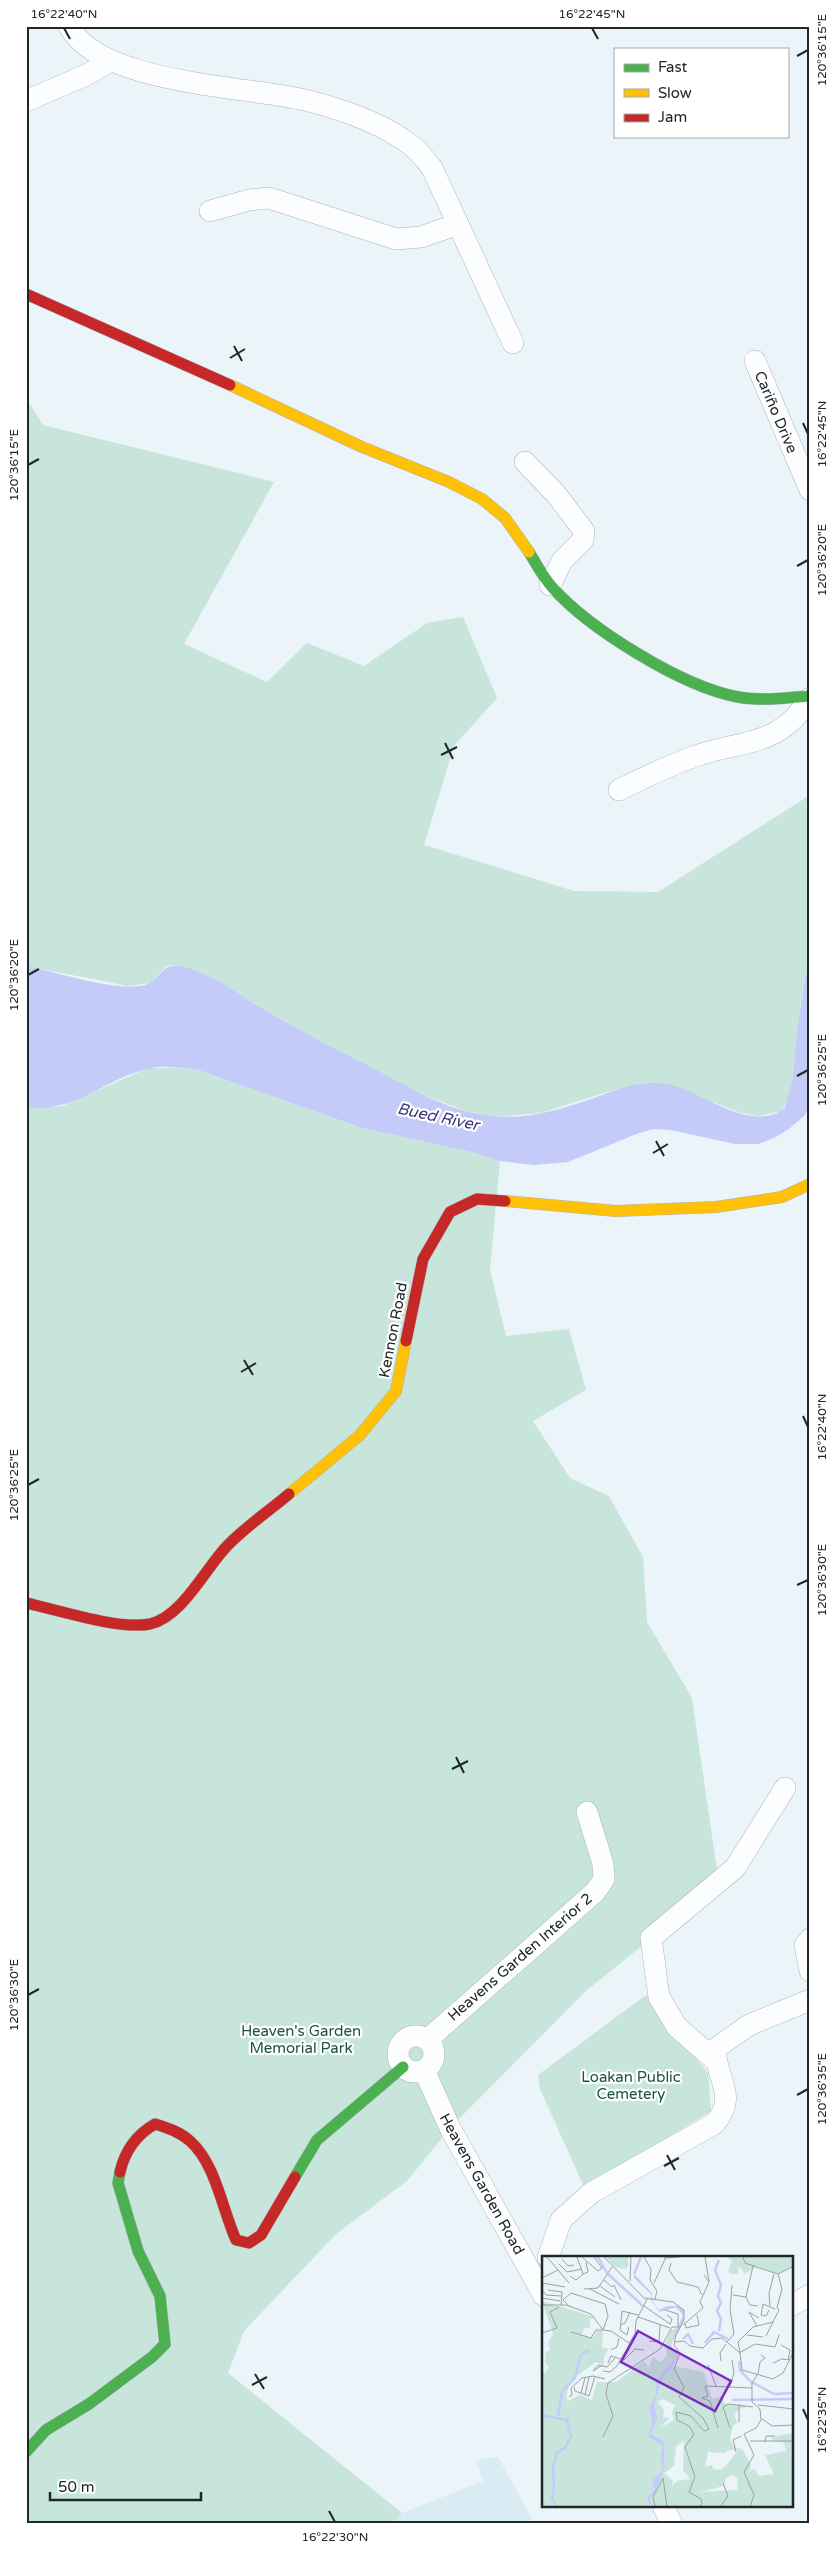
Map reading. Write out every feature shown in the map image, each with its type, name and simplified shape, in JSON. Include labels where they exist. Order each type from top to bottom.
[{"type":"main road","points":[[26,294],[226,382],[348,441],[439,478],[482,499],[500,511],[514,526],[550,585],[566,601],[598,626],[680,676],[707,690],[737,697],[773,700],[810,697]]},
{"type":"main road","name":"Kennon Road","points":[[26,1603],[126,1625],[149,1624],[163,1620],[176,1609],[227,1546],[360,1436],[396,1391],[423,1259],[450,1212],[477,1199],[616,1211],[716,1207],[782,1197],[810,1184]]},
{"type":"main road","points":[[26,2452],[46,2430],[69,2418],[89,2404],[152,2357],[165,2344],[160,2296],[138,2251],[118,2183],[123,2160],[141,2132],[155,2124],[166,2126],[180,2132],[200,2149],[210,2167],[227,2224],[236,2240],[249,2243],[261,2235],[317,2140],[413,2069]]},
{"type":"street","points":[[69,26],[73,33],[90,50],[109,62],[141,71],[304,100],[362,119],[394,134],[413,146],[432,168],[513,343]]},
{"type":"street","points":[[26,101],[86,75],[109,62]]},
{"type":"street","points":[[210,211],[250,200],[269,198],[396,240],[422,237],[458,224]]},
{"type":"street","name":"Cariño Drive","points":[[755,361],[810,490]]},
{"type":"street","points":[[525,462],[556,494],[584,531],[585,536],[583,540],[562,561],[550,585]]},
{"type":"street","points":[[619,790],[695,756],[751,744],[768,737],[788,725],[801,712],[810,697]]},
{"type":"street","points":[[715,2060],[677,2026],[659,1997],[651,1938],[735,1868],[785,1788]]},
{"type":"street","name":"Heavens Garden Interior 2","points":[[427,2040],[595,1892],[604,1879],[603,1864],[587,1812]]},
{"type":"street","points":[[810,1939],[805,1945],[810,1971]]},
{"type":"street","points":[[549,2256],[560,2220],[591,2193],[714,2124],[724,2114],[727,2102],[715,2060],[715,2049],[749,2025],[810,2000]]},
{"type":"street","points":[[416,2035],[427,2040],[431,2044],[434,2056],[429,2067],[413,2069],[400,2062],[398,2050],[404,2040],[416,2035]]},
{"type":"street","name":"Heavens Garden Road","points":[[413,2069],[450,2128],[542,2292]]},
{"type":"street","points":[[794,2305],[810,2294]]},
{"type":"street","points":[[663,2508],[672,2524]]},
{"type":"shaded area","points":[[498,2457],[535,2524],[394,2524],[402,2513],[483,2481],[476,2460]]},
{"type":"green space","points":[[26,398],[43,425],[274,482],[184,644],[267,682],[307,643],[364,666],[427,623],[463,617],[497,698],[454,746],[424,845],[574,891],[658,892],[810,795],[810,951],[797,1029],[793,1077],[787,1103],[781,1111],[759,1116],[741,1113],[667,1084],[613,1090],[541,1113],[494,1117],[465,1111],[414,1091],[310,1037],[205,974],[173,965],[166,966],[152,983],[128,986],[26,966]]},
{"type":"green space","name":"Heaven's Garden Memorial Park","points":[[148,1068],[178,1068],[201,1071],[362,1128],[473,1152],[500,1161],[490,1270],[506,1336],[569,1329],[586,1390],[533,1421],[570,1478],[609,1496],[643,1557],[647,1622],[692,1698],[719,1884],[587,1990],[450,2128],[407,2181],[336,2234],[244,2331],[228,2373],[402,2513],[394,2524],[26,2524],[26,1108],[63,1106]]},
{"type":"green space","name":"Loakan Public Cemetery","points":[[646,1995],[708,2073],[711,2111],[585,2189],[540,2089],[538,2075]]},
{"type":"water","name":"Bued River","points":[[810,951],[810,1105],[804,1116],[790,1128],[776,1137],[758,1144],[735,1144],[670,1130],[654,1129],[639,1133],[568,1162],[534,1165],[500,1161],[472,1152],[362,1128],[201,1071],[167,1067],[147,1069],[131,1074],[90,1094],[61,1105],[45,1108],[26,1108],[26,966],[98,983],[127,987],[148,984],[171,966],[178,966],[198,971],[216,980],[299,1030],[427,1096],[459,1109],[493,1116],[531,1115],[570,1106],[629,1086],[656,1083],[680,1088],[741,1114],[771,1115],[785,1108],[793,1077],[797,1029]]},
{"type":"traffic: fast","points":[[529,552],[549,583],[568,603],[613,638],[665,669],[691,682],[738,697],[765,699],[810,696]]},
{"type":"traffic: fast","points":[[295,2177],[317,2140],[403,2067]]},
{"type":"traffic: fast","points":[[26,2452],[46,2430],[89,2404],[152,2357],[165,2344],[160,2296],[138,2251],[118,2183],[120,2172]]},
{"type":"traffic: slow","points":[[230,385],[362,447],[449,482],[482,499],[505,518],[529,552]]},
{"type":"traffic: slow","points":[[505,1201],[616,1211],[716,1207],[782,1197],[810,1184]]},
{"type":"traffic: slow","points":[[289,1494],[360,1435],[396,1391],[406,1341]]},
{"type":"traffic: jam","points":[[26,294],[230,385]]},
{"type":"traffic: jam","points":[[406,1341],[423,1259],[450,1212],[477,1199],[505,1201]]},
{"type":"traffic: jam","points":[[26,1603],[105,1622],[137,1625],[150,1624],[162,1620],[183,1602],[234,1539],[289,1494]]},
{"type":"traffic: jam","points":[[120,2172],[128,2150],[148,2128],[155,2124],[178,2133],[190,2141],[206,2162],[218,2188],[236,2240],[249,2243],[261,2235],[295,2177]]}]
